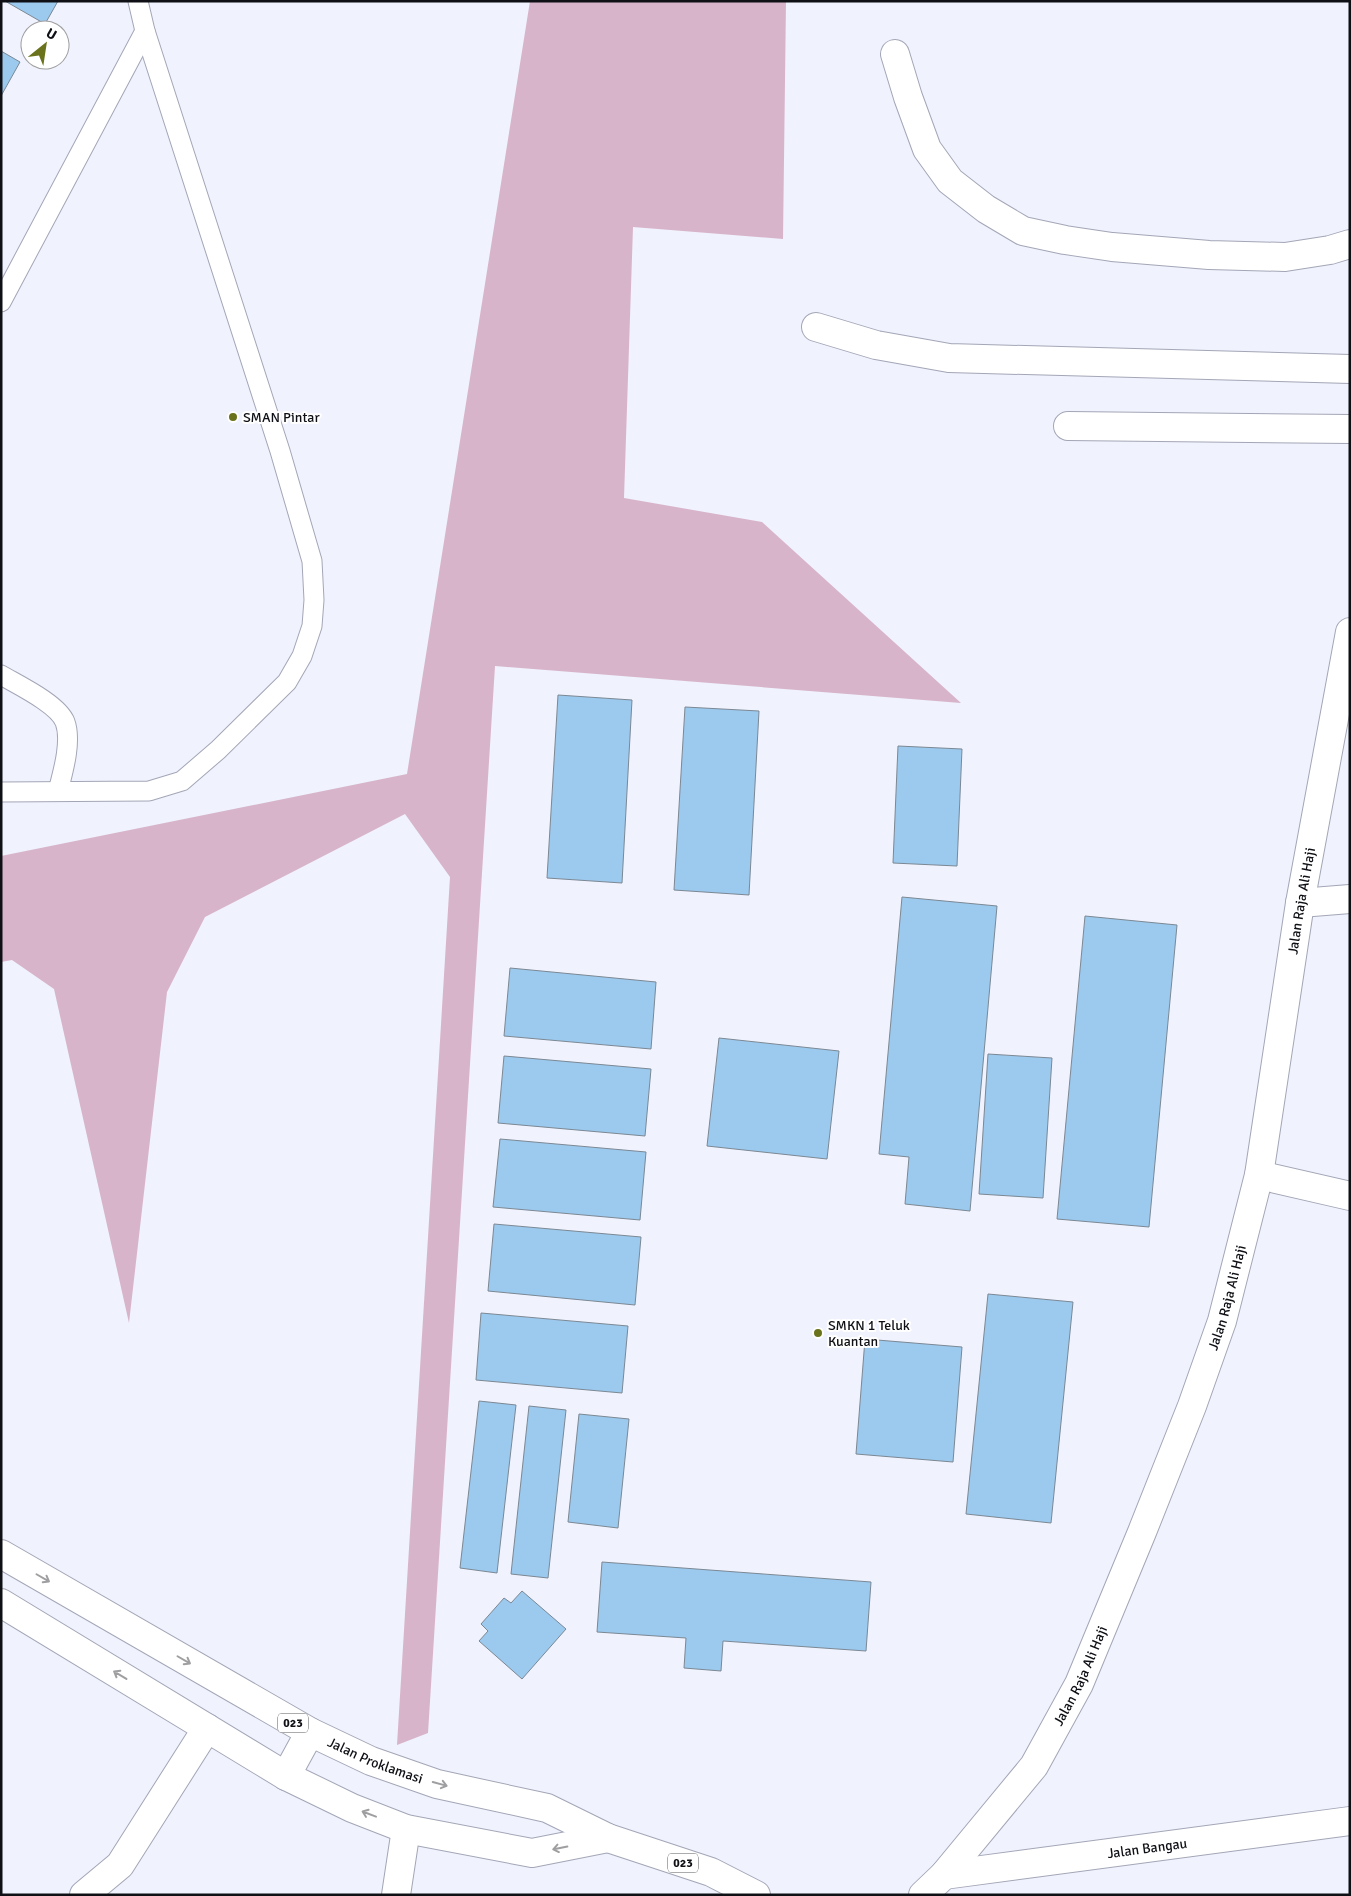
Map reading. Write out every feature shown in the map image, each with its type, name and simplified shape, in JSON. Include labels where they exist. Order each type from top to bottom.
[{"type":"main road","points":[[895,54],[927,149],[950,181],[986,209],[1023,230],[1065,240],[1112,247],[1209,255],[1285,257],[1330,250],[1350,244]]},
{"type":"main road","points":[[816,327],[876,345],[949,358],[1350,369]]},
{"type":"main road","points":[[1068,426],[1350,429]]},
{"type":"main road","name":"Jalan Raja Ali Haji","points":[[924,1895],[944,1875],[1034,1766],[1079,1684],[1164,1478],[1222,1321],[1259,1175],[1300,903],[1350,632]]},
{"type":"main road","points":[[1300,903],[1350,899]]},
{"type":"main road","points":[[1259,1175],[1350,1196]]},
{"type":"main road","name":"Jalan Proklamasi","points":[[1,1554],[310,1732],[371,1761],[437,1784],[547,1808],[608,1838],[711,1872],[756,1895]]},
{"type":"main road","points":[[1,1604],[286,1776],[352,1808],[406,1829],[532,1854],[608,1838]]},
{"type":"main road","points":[[84,1895],[120,1865],[207,1728]]},
{"type":"main road","points":[[286,1776],[310,1732]]},
{"type":"main road","name":"Jalan Bangau","points":[[944,1875],[1350,1821]]},
{"type":"main road","points":[[396,1895],[406,1829]]},
{"type":"main road","points":[[116,1895],[120,1865]]},
{"type":"lane","points":[[1,792],[149,791],[182,781],[218,750],[287,682],[302,656],[312,626],[314,600],[312,561],[280,452],[145,31],[138,1]]},
{"type":"lane","points":[[1,302],[145,31]]},
{"type":"lane","points":[[1,675],[46,700],[65,722],[67,738],[65,761],[58,791]]},
{"type":"shaded area","points":[[530,1],[786,1],[783,239],[633,227],[624,498],[762,522],[961,703],[495,666],[428,1733],[397,1745],[450,877],[405,814],[205,917],[167,992],[129,1323],[54,989],[12,960],[1,962],[1,856],[407,774]]},
{"type":"building","points":[[5,1],[58,1],[47,20],[38,20]]},
{"type":"building","points":[[1,51],[20,62],[1,96]]},
{"type":"building","points":[[558,695],[632,700],[622,883],[547,878]]},
{"type":"building","points":[[685,707],[759,711],[749,895],[674,890]]},
{"type":"building","points":[[898,746],[962,749],[957,866],[893,863]]},
{"type":"building","points":[[902,897],[997,906],[970,1211],[905,1204],[909,1157],[879,1154]]},
{"type":"building","points":[[1085,916],[1177,925],[1149,1227],[1057,1219]]},
{"type":"building","points":[[510,968],[656,982],[651,1049],[504,1036]]},
{"type":"building","points":[[719,1038],[839,1051],[827,1159],[707,1146]]},
{"type":"building","points":[[988,1054],[1052,1058],[1043,1198],[979,1194]]},
{"type":"building","points":[[504,1056],[651,1069],[645,1136],[498,1123]]},
{"type":"building","points":[[500,1139],[646,1152],[640,1220],[493,1207]]},
{"type":"building","points":[[494,1224],[641,1237],[635,1305],[488,1291]]},
{"type":"building","points":[[988,1294],[1073,1302],[1051,1523],[966,1514]]},
{"type":"building","points":[[481,1313],[628,1326],[622,1393],[476,1380]]},
{"type":"building","points":[[865,1339],[962,1347],[953,1462],[856,1454]]},
{"type":"building","points":[[479,1401],[516,1405],[497,1573],[460,1568]]},
{"type":"building","points":[[529,1406],[566,1410],[548,1578],[511,1574]]},
{"type":"building","points":[[579,1414],[629,1419],[618,1528],[568,1522]]},
{"type":"building","points":[[602,1562],[871,1582],[866,1651],[723,1641],[721,1671],[684,1668],[686,1638],[597,1632]]},
{"type":"building","points":[[522,1591],[566,1629],[522,1679],[479,1641],[488,1631],[481,1624],[504,1598],[511,1603]]},
{"type":"place","name":"SMAN Pintar","points":[[233,417]]},
{"type":"place","name":"SMKN 1 Teluk Kuantan","points":[[818,1333]]}]
